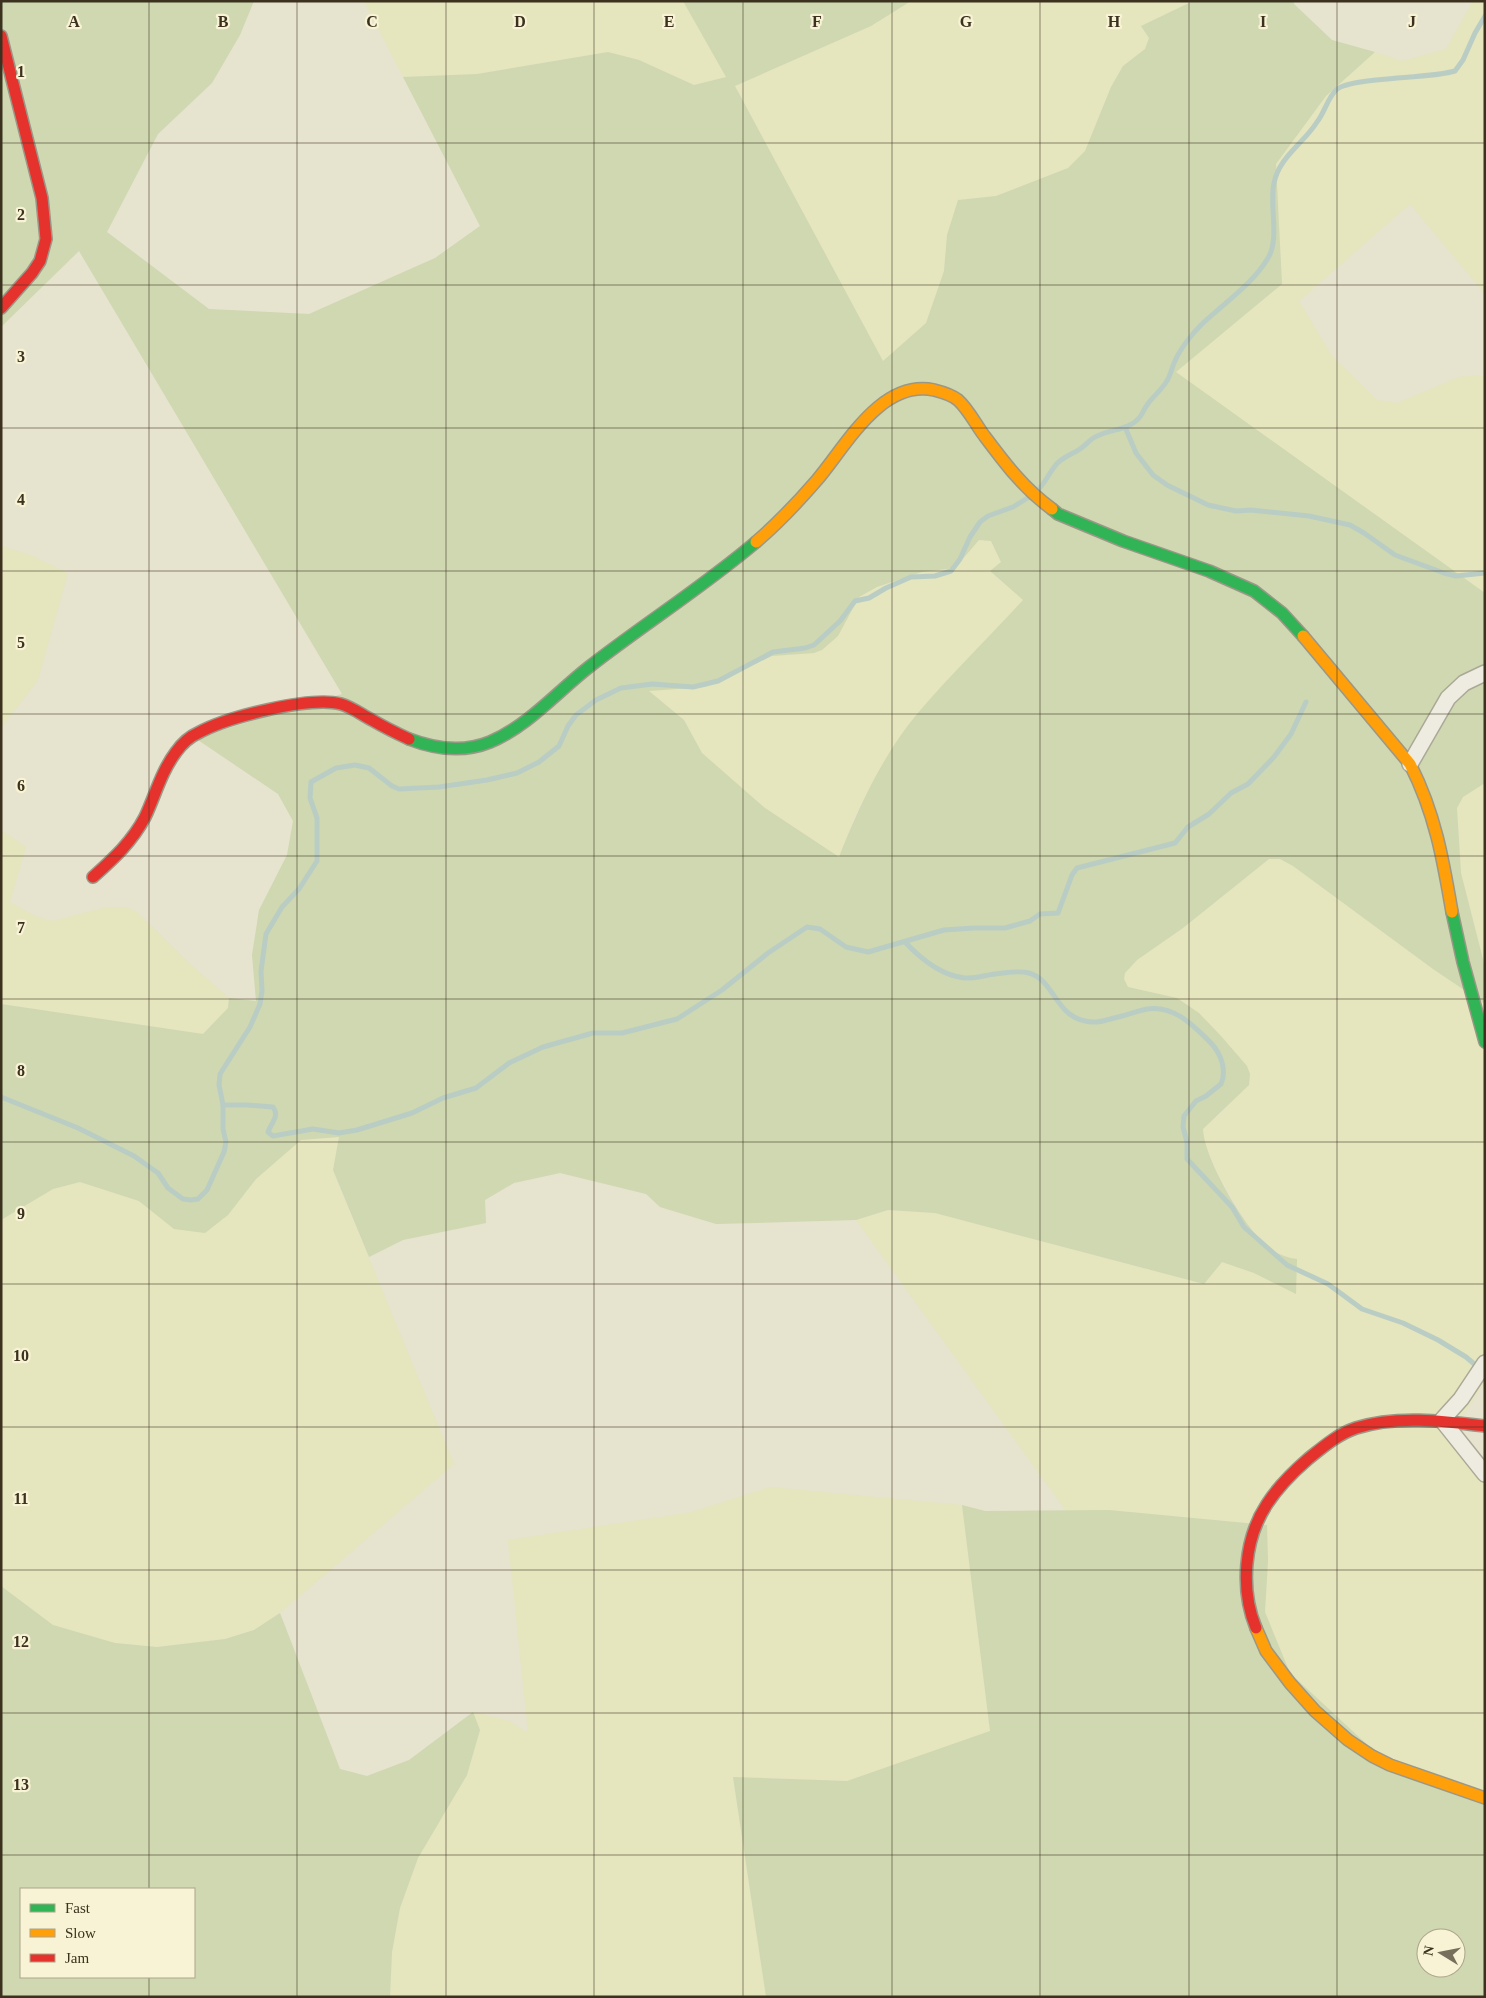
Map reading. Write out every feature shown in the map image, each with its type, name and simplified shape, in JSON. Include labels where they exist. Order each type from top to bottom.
[{"type":"street","points":[[1,36],[42,198],[46,239],[40,261],[32,273],[1,308]]},
{"type":"street","points":[[93,877],[116,857],[139,829],[169,763],[179,747],[188,738],[212,725],[284,707],[323,702],[342,705],[406,738],[442,748],[458,749],[489,743],[525,720],[621,642],[701,586],[741,555],[773,526],[819,478],[850,437],[872,414],[892,398],[911,390],[940,391],[950,394],[958,401],[1020,483],[1058,514],[1123,540],[1218,574],[1254,591],[1270,603],[1311,645],[1410,764],[1426,795],[1436,824],[1457,935],[1485,1042]]},
{"type":"street","points":[[1410,764],[1448,698],[1464,683],[1485,673]]},
{"type":"street","points":[[1442,1420],[1461,1399],[1485,1363]]},
{"type":"street","points":[[1442,1420],[1485,1474]]},
{"type":"street","points":[[1485,1426],[1442,1420],[1364,1426],[1344,1433],[1304,1463],[1285,1481],[1262,1512],[1252,1537],[1248,1566],[1247,1597],[1253,1623],[1270,1657],[1294,1688],[1331,1728],[1350,1743],[1385,1764],[1485,1798]]},
{"type":"green space","points":[[1,1],[254,1],[240,35],[212,83],[158,134],[107,232],[209,309],[309,314],[435,258],[480,226],[403,77],[477,74],[608,52],[639,60],[694,85],[726,77],[683,1],[911,1],[871,26],[735,86],[883,361],[926,323],[944,271],[947,235],[958,200],[996,196],[1068,168],[1085,151],[1111,87],[1123,66],[1145,49],[1149,38],[1141,26],[1193,1],[1294,1],[1294,4],[1332,40],[1375,52],[1326,96],[1276,164],[1282,284],[1176,372],[1485,593],[1485,783],[1463,797],[1457,808],[1461,873],[1485,967],[1485,1004],[1433,969],[1293,866],[1280,859],[1269,859],[1183,928],[1137,960],[1125,973],[1124,979],[1128,987],[1177,998],[1199,1013],[1247,1066],[1250,1074],[1249,1085],[1203,1129],[1205,1142],[1219,1176],[1239,1212],[1251,1228],[1272,1250],[1284,1256],[1297,1259],[1296,1294],[1254,1273],[1222,1262],[1204,1284],[935,1213],[888,1210],[856,1220],[716,1224],[660,1207],[646,1194],[560,1173],[514,1183],[485,1200],[486,1223],[403,1240],[369,1257],[333,1170],[339,1137],[301,1140],[256,1179],[228,1215],[205,1233],[174,1229],[139,1201],[80,1182],[53,1189],[1,1220],[1,1004],[203,1034],[228,1008],[229,998],[256,1001],[252,955],[259,910],[287,855],[293,821],[278,794],[195,738],[342,694],[79,251],[1,327]],"holes":[[[979,540],[991,541],[1001,562],[990,571],[1023,600],[943,685],[905,730],[872,782],[839,857],[765,808],[702,753],[684,720],[649,691],[705,687],[772,656],[814,653],[822,650],[838,636],[859,597],[877,587],[922,572],[955,568]]]},
{"type":"green space","points":[[364,1],[683,1],[726,77],[694,85],[639,60],[608,52],[477,74],[403,77]]},
{"type":"green space","points":[[911,1],[1193,1],[1141,26],[1149,38],[1145,49],[1123,66],[1111,87],[1085,151],[1068,168],[996,196],[958,200],[947,235],[944,271],[926,323],[883,361],[735,86],[871,26]]},
{"type":"green space","points":[[1473,1],[1485,1],[1485,294],[1410,204],[1299,301],[1332,356],[1377,400],[1397,403],[1459,377],[1481,375],[1485,378],[1485,593],[1175,372],[1282,284],[1276,164],[1326,96],[1375,52],[1402,61],[1446,49]]},
{"type":"green space","points":[[979,540],[991,541],[1001,562],[990,572],[1024,600],[916,715],[886,759],[855,816],[839,857],[765,808],[702,753],[684,720],[648,690],[705,687],[772,656],[814,653],[838,636],[859,597],[877,587],[922,572],[955,568]]},
{"type":"green space","points":[[1,546],[28,554],[68,573],[38,680],[1,728]]},
{"type":"green space","points":[[1485,783],[1485,967],[1461,873],[1457,807],[1463,797]]},
{"type":"green space","points":[[1,830],[26,847],[10,902],[35,916],[52,921],[107,907],[126,907],[137,912],[191,965],[229,998],[228,1008],[203,1034],[1,1004]]},
{"type":"green space","points":[[1269,859],[1280,859],[1293,866],[1433,969],[1485,1004],[1485,1381],[1456,1430],[1485,1459],[1485,1794],[1387,1763],[1290,1673],[1265,1612],[1268,1561],[1267,1525],[1109,1510],[1066,1511],[856,1220],[888,1210],[935,1213],[1203,1284],[1222,1262],[1254,1273],[1285,1257],[1272,1250],[1252,1231],[1218,1175],[1203,1139],[1203,1129],[1228,1106],[1177,998],[1128,987],[1124,979],[1125,973],[1137,960],[1183,928]]},
{"type":"green space","points":[[339,1137],[333,1171],[454,1464],[280,1613],[254,1630],[225,1639],[157,1647],[115,1643],[53,1625],[1,1586],[1,1220],[53,1189],[80,1182],[139,1201],[174,1229],[228,1215],[256,1179],[301,1140]]},
{"type":"green space","points":[[770,1487],[962,1505],[990,1731],[847,1781],[733,1777],[766,1997],[390,1997],[392,1952],[400,1908],[418,1858],[467,1775],[480,1730],[473,1712],[510,1721],[528,1733],[508,1540],[692,1512]]},
{"type":"green space","points":[[962,1505],[985,1511],[1109,1510],[1267,1525],[1268,1561],[1265,1612],[1290,1673],[1387,1763],[1485,1794],[1485,1997],[766,1997],[733,1777],[847,1781],[990,1731]]},
{"type":"green space","points":[[1,1586],[53,1625],[115,1643],[157,1647],[225,1639],[254,1630],[280,1613],[340,1769],[367,1776],[409,1760],[473,1712],[480,1730],[467,1775],[418,1858],[400,1908],[392,1952],[390,1997],[1,1997]]},
{"type":"waterway","points":[[1037,491],[1060,461],[1095,437],[1135,422],[1166,383],[1177,356],[1190,337],[1246,285],[1261,268],[1268,258],[1273,241],[1273,192],[1277,174],[1286,158],[1312,130],[1330,97],[1336,90],[1344,86],[1373,80],[1428,76],[1455,71],[1463,60],[1485,16]]},
{"type":"waterway","points":[[1125,427],[1136,453],[1153,475],[1167,485],[1208,505],[1236,511],[1251,510],[1309,516],[1350,525],[1395,555],[1444,573],[1456,576],[1485,573]]},
{"type":"waterway","points":[[1,1097],[78,1128],[134,1156],[158,1173],[168,1188],[183,1199],[198,1199],[207,1190],[224,1152],[226,1142],[223,1129],[223,1105],[219,1085],[220,1074],[250,1027],[260,1004],[262,991],[261,971],[266,934],[282,907],[299,889],[317,861],[317,818],[310,798],[311,782],[336,768],[355,765],[369,768],[392,786],[399,789],[439,787],[487,780],[517,773],[539,762],[559,746],[568,726],[576,715],[596,700],[621,688],[652,684],[693,687],[718,681],[773,652],[814,645],[840,621],[855,601],[869,598],[911,577],[935,576],[951,571],[960,559],[970,537],[980,522],[988,516],[1013,507],[1029,497]]},
{"type":"waterway","points":[[223,1105],[273,1107],[276,1113],[268,1132],[273,1136],[313,1129],[339,1133],[357,1130],[412,1113],[443,1098],[476,1088],[509,1063],[543,1047],[593,1033],[622,1033],[677,1019],[722,990],[768,953],[807,927],[820,929],[846,947],[868,952],[944,930],[1005,928],[1030,921],[1040,914],[1058,913],[1072,875],[1077,868],[1175,843],[1188,827],[1209,814],[1231,793],[1248,784],[1274,757],[1291,734],[1306,702]]},
{"type":"waterway","points":[[905,942],[932,965],[956,977],[969,978],[1012,972],[1029,973],[1044,983],[1067,1012],[1075,1018],[1085,1021],[1102,1021],[1147,1009],[1157,1009],[1174,1013],[1190,1023],[1215,1047],[1222,1062],[1223,1079],[1221,1084],[1196,1101],[1184,1116],[1183,1127],[1187,1142],[1187,1159],[1232,1207],[1244,1227],[1287,1265],[1328,1284],[1362,1309],[1403,1323],[1438,1340],[1466,1357],[1479,1368]]},
{"type":"traffic: fast","points":[[1052,509],[1058,514],[1123,541],[1209,571],[1254,591],[1282,613],[1303,636]]},
{"type":"traffic: fast","points":[[409,739],[429,745],[459,749],[490,742],[504,735],[530,718],[589,667],[756,542]]},
{"type":"traffic: fast","points":[[1452,912],[1463,962],[1485,1042]]},
{"type":"traffic: slow","points":[[756,542],[810,488],[866,418],[881,405],[897,395],[915,389],[934,390],[950,395],[958,400],[1015,474],[1052,509]]},
{"type":"traffic: slow","points":[[1303,636],[1410,764],[1419,782],[1432,818],[1452,912]]},
{"type":"traffic: slow","points":[[1256,1628],[1266,1651],[1290,1683],[1315,1711],[1348,1740],[1390,1765],[1485,1798]]},
{"type":"traffic: jam","points":[[1,36],[42,198],[46,239],[40,261],[32,273],[1,308]]},
{"type":"traffic: jam","points":[[93,877],[122,850],[140,826],[166,768],[178,749],[191,737],[211,727],[248,715],[290,705],[327,702],[349,707],[409,739]]},
{"type":"traffic: jam","points":[[1256,1628],[1251,1613],[1246,1581],[1249,1548],[1253,1533],[1259,1518],[1271,1498],[1286,1480],[1308,1459],[1343,1434],[1371,1424],[1420,1420],[1485,1426]]}]
